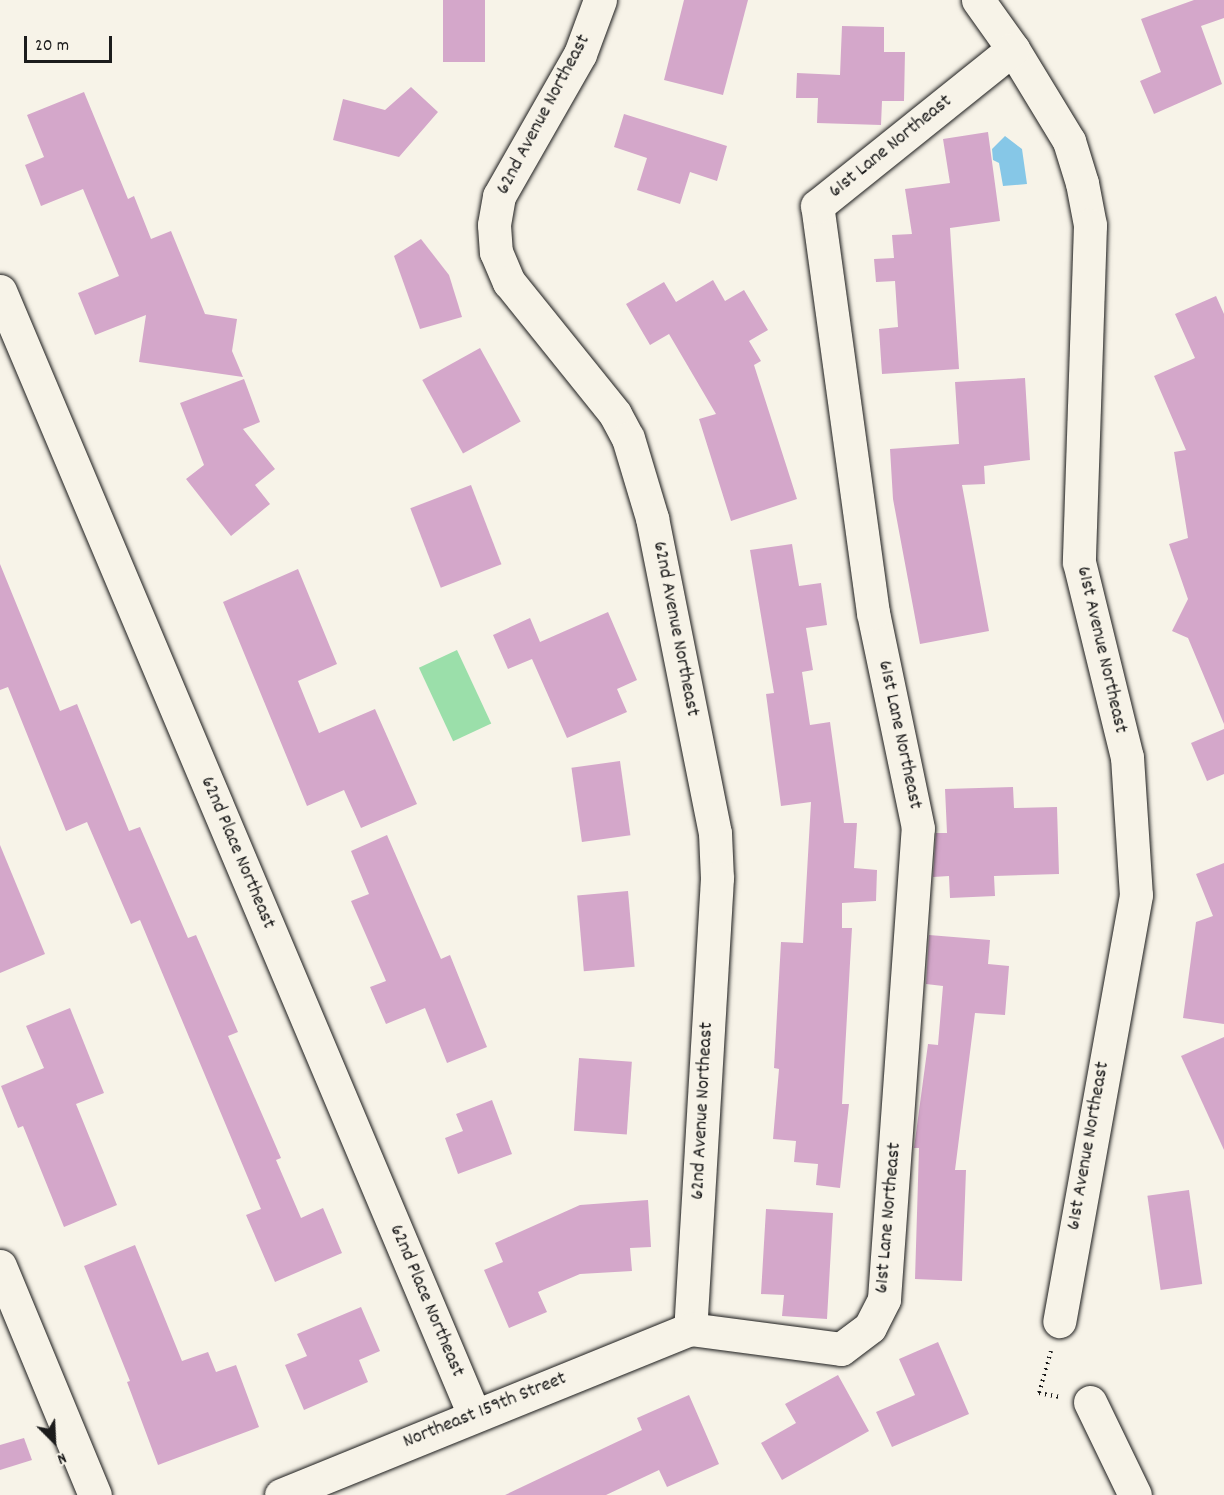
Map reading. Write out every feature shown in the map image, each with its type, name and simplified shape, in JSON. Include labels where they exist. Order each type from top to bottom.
[{"type":"street","name":"62nd Avenue Northeast","points":[[600,0],[580,54],[499,196],[494,225],[496,252],[509,282],[615,414],[628,438],[652,518],[715,833],[716,890],[690,1329]]},
{"type":"street","name":"61st Avenue Northeast","points":[[978,0],[1013,49],[1069,141],[1082,183],[1090,225],[1079,562],[1127,757],[1136,895],[1059,1321]]},
{"type":"street","name":"61st Lane Northeast","points":[[690,1329],[840,1349],[870,1327],[885,1299],[918,828],[873,613],[817,206],[1013,49]]},
{"type":"street","name":"62nd Place Northeast","points":[[0,291],[474,1415]]},
{"type":"street","points":[[0,1266],[95,1495]]},
{"type":"street","name":"Northeast 159th Street","points":[[280,1495],[690,1329]]},
{"type":"street","points":[[1090,1402],[1135,1495]]},
{"type":"path","points":[[1059,1321],[1039,1393],[1090,1402]]},
{"type":"green space","points":[[457,650],[491,723],[453,741],[419,668]]},
{"type":"water","points":[[1005,136],[1022,149],[1027,184],[1003,186],[999,163],[993,160],[992,149]]},
{"type":"building","points":[[443,0],[485,0],[485,62],[443,62]]},
{"type":"building","points":[[684,0],[748,0],[723,95],[664,80]]},
{"type":"building","points":[[1194,0],[1224,0],[1224,18],[1201,26],[1222,84],[1154,114],[1140,81],[1161,72],[1141,19]]},
{"type":"building","points":[[842,26],[884,27],[884,52],[905,52],[904,101],[882,101],[881,125],[817,123],[818,98],[796,98],[797,73],[840,75]]},
{"type":"building","points":[[411,87],[438,112],[399,157],[333,140],[343,99],[385,110]]},
{"type":"building","points":[[84,92],[128,199],[134,196],[151,239],[171,231],[205,314],[237,319],[232,351],[243,377],[139,362],[146,315],[95,335],[78,293],[119,276],[83,189],[41,206],[25,165],[44,157],[27,115]]},
{"type":"building","points":[[624,114],[727,146],[717,181],[690,172],[680,204],[637,190],[647,158],[614,147]]},
{"type":"building","points":[[988,132],[1000,221],[950,228],[959,369],[882,374],[879,329],[898,327],[895,281],[876,282],[874,259],[894,258],[892,235],[912,234],[905,189],[950,183],[943,139]]},
{"type":"building","points":[[421,239],[449,275],[462,317],[420,329],[394,256]]},
{"type":"building","points":[[713,280],[725,301],[744,290],[768,330],[749,341],[761,361],[754,365],[797,499],[731,521],[699,419],[716,414],[669,334],[650,345],[626,304],[664,282],[676,302]]},
{"type":"building","points":[[1216,296],[1224,314],[1224,724],[1188,638],[1172,631],[1188,599],[1169,544],[1188,538],[1174,452],[1186,450],[1154,376],[1195,358],[1175,314]]},
{"type":"building","points":[[480,348],[521,421],[463,453],[422,380]]},
{"type":"building","points":[[1025,378],[1030,460],[984,466],[985,484],[962,485],[989,631],[920,644],[893,499],[890,449],[959,444],[955,382]]},
{"type":"building","points":[[244,379],[260,422],[243,429],[275,469],[255,485],[270,504],[231,536],[186,479],[204,465],[180,403]]},
{"type":"building","points":[[471,485],[501,564],[441,588],[410,508]]},
{"type":"building","points":[[792,544],[799,586],[821,583],[827,625],[806,628],[813,670],[802,672],[810,725],[830,722],[844,823],[857,823],[854,868],[877,870],[876,901],[842,903],[842,928],[852,928],[842,1104],[849,1104],[840,1188],[816,1185],[818,1164],[794,1162],[796,1141],[773,1139],[779,1069],[774,1068],[781,942],[803,943],[811,802],[781,806],[766,694],[774,693],[750,550]]},
{"type":"building","points":[[0,564],[60,711],[77,704],[129,831],[140,827],[188,938],[196,935],[238,1032],[228,1036],[281,1158],[276,1160],[301,1218],[323,1208],[342,1253],[275,1282],[246,1215],[261,1209],[140,920],[131,924],[87,822],[66,831],[8,687],[0,690]]},
{"type":"building","points":[[298,569],[337,664],[298,681],[319,733],[375,709],[417,804],[361,828],[344,790],[307,806],[223,602]]},
{"type":"building","points":[[608,612],[637,680],[617,689],[627,712],[567,738],[532,659],[508,669],[493,635],[530,618],[540,642]]},
{"type":"building","points":[[1224,729],[1224,774],[1207,781],[1191,743]]},
{"type":"building","points":[[620,761],[630,835],[582,842],[571,768]]},
{"type":"building","points":[[1013,787],[1014,808],[1057,807],[1059,874],[994,876],[995,896],[950,898],[949,876],[933,877],[936,833],[947,833],[945,789]]},
{"type":"building","points":[[387,835],[441,959],[450,955],[487,1047],[447,1063],[425,1008],[386,1024],[370,987],[386,981],[351,901],[369,894],[351,851]]},
{"type":"building","points":[[0,845],[45,954],[0,973]]},
{"type":"building","points":[[1224,863],[1224,1024],[1183,1018],[1196,922],[1213,916],[1196,874]]},
{"type":"building","points":[[628,891],[635,967],[584,971],[577,895]]},
{"type":"building","points":[[929,935],[990,940],[988,964],[1009,966],[1005,1015],[975,1013],[955,1170],[966,1170],[962,1281],[915,1279],[919,1148],[914,1148],[928,1044],[938,1045],[943,986],[926,984]]},
{"type":"building","points":[[70,1008],[104,1093],[76,1104],[117,1205],[64,1227],[23,1126],[18,1128],[1,1086],[44,1068],[26,1026]]},
{"type":"building","points":[[1224,1037],[1224,1150],[1181,1056]]},
{"type":"building","points":[[579,1058],[632,1062],[627,1135],[574,1131]]},
{"type":"building","points":[[492,1100],[512,1154],[458,1174],[445,1138],[463,1131],[456,1114]]},
{"type":"building","points":[[1189,1190],[1202,1284],[1161,1290],[1147,1196]]},
{"type":"building","points":[[648,1200],[651,1247],[630,1248],[632,1271],[580,1274],[538,1292],[547,1312],[509,1328],[484,1270],[503,1262],[495,1243],[580,1205]]},
{"type":"building","points":[[766,1209],[833,1213],[827,1319],[782,1316],[784,1295],[761,1294]]},
{"type":"building","points":[[135,1245],[182,1361],[208,1352],[216,1372],[236,1365],[259,1427],[158,1465],[127,1382],[130,1381],[84,1266]]},
{"type":"building","points":[[361,1307],[380,1351],[359,1360],[368,1382],[304,1410],[285,1365],[307,1356],[297,1334]]},
{"type":"building","points":[[938,1342],[969,1414],[892,1447],[876,1412],[915,1395],[899,1359]]},
{"type":"building","points":[[838,1375],[869,1431],[782,1480],[761,1443],[796,1423],[785,1404]]},
{"type":"building","points":[[689,1395],[719,1464],[667,1487],[659,1470],[606,1495],[505,1495],[642,1430],[637,1418]]},
{"type":"building","points":[[24,1438],[32,1460],[0,1470],[0,1445]]}]
